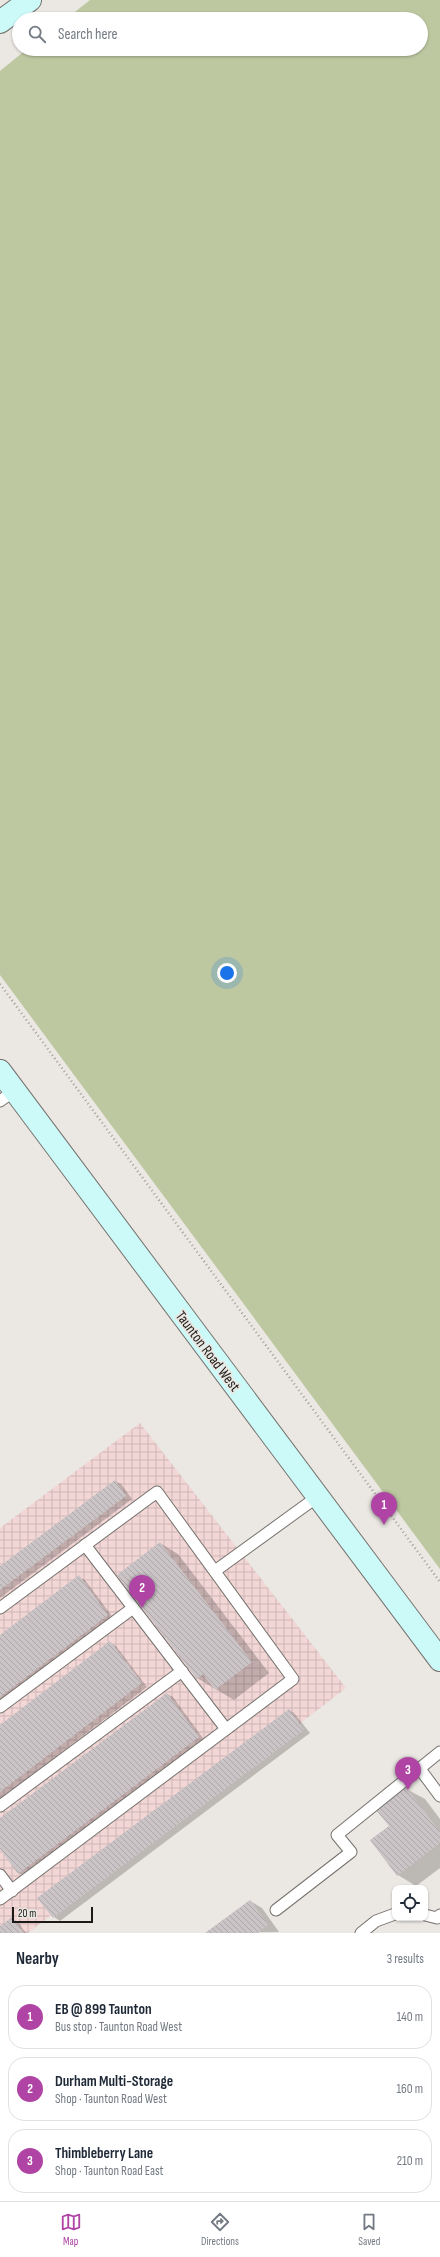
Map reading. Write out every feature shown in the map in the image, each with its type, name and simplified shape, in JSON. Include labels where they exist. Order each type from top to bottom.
[{"type":"main road","points":[[14,12],[30,0]]},
{"type":"main road","points":[[0,22],[12,13]]},
{"type":"main road","name":"Taunton Road West","points":[[0,1071],[7,1096],[317,1497],[440,1660]]},
{"type":"lane","points":[[0,1608],[156,1492],[216,1571],[293,1679],[0,1899]]},
{"type":"lane","points":[[216,1571],[317,1497]]},
{"type":"lane","points":[[85,1545],[226,1729]]},
{"type":"lane","points":[[0,1707],[133,1608]]},
{"type":"lane","points":[[0,1806],[182,1671]]},
{"type":"lane","points":[[276,1910],[351,1852],[337,1835],[440,1752]]},
{"type":"lane","points":[[420,1769],[440,1796]]},
{"type":"lane","points":[[0,1875],[12,1891]]},
{"type":"lane","points":[[361,1933],[376,1921],[392,1915]]},
{"type":"lane","points":[[428,1916],[439,1919]]},
{"type":"path","points":[[0,984],[440,1582]]},
{"type":"shaded area","points":[[140,1423],[346,1688],[28,1933],[0,1933],[0,1528]]},
{"type":"green space","points":[[90,0],[440,0],[440,1569],[0,975],[0,71],[18,56],[428,56],[428,12],[75,12]]},
{"type":"building","points":[[115,1480],[126,1496],[0,1590],[0,1566]]},
{"type":"building","points":[[160,1542],[252,1662],[215,1690],[203,1674],[197,1679],[117,1575]]},
{"type":"building","points":[[79,1575],[108,1615],[0,1697],[0,1635]]},
{"type":"building","points":[[110,1641],[142,1683],[0,1792],[0,1725]]},
{"type":"building","points":[[167,1693],[199,1737],[18,1874],[0,1849],[0,1818]]},
{"type":"building","points":[[289,1709],[304,1730],[53,1918],[37,1898]]},
{"type":"building","points":[[406,1787],[440,1832],[440,1843],[397,1876],[370,1840],[389,1826],[376,1810]]},
{"type":"building","points":[[250,1900],[268,1925],[258,1933],[205,1933]]},
{"type":"building","points":[[12,1917],[24,1933],[0,1933],[0,1926]]},
{"type":"place","name":"EB @ 899 Taunton","points":[[384,1525]]},
{"type":"place","name":"Durham Multi-Storage","points":[[142,1608]]},
{"type":"place","name":"Thimbleberry Lane","points":[[408,1790]]}]
